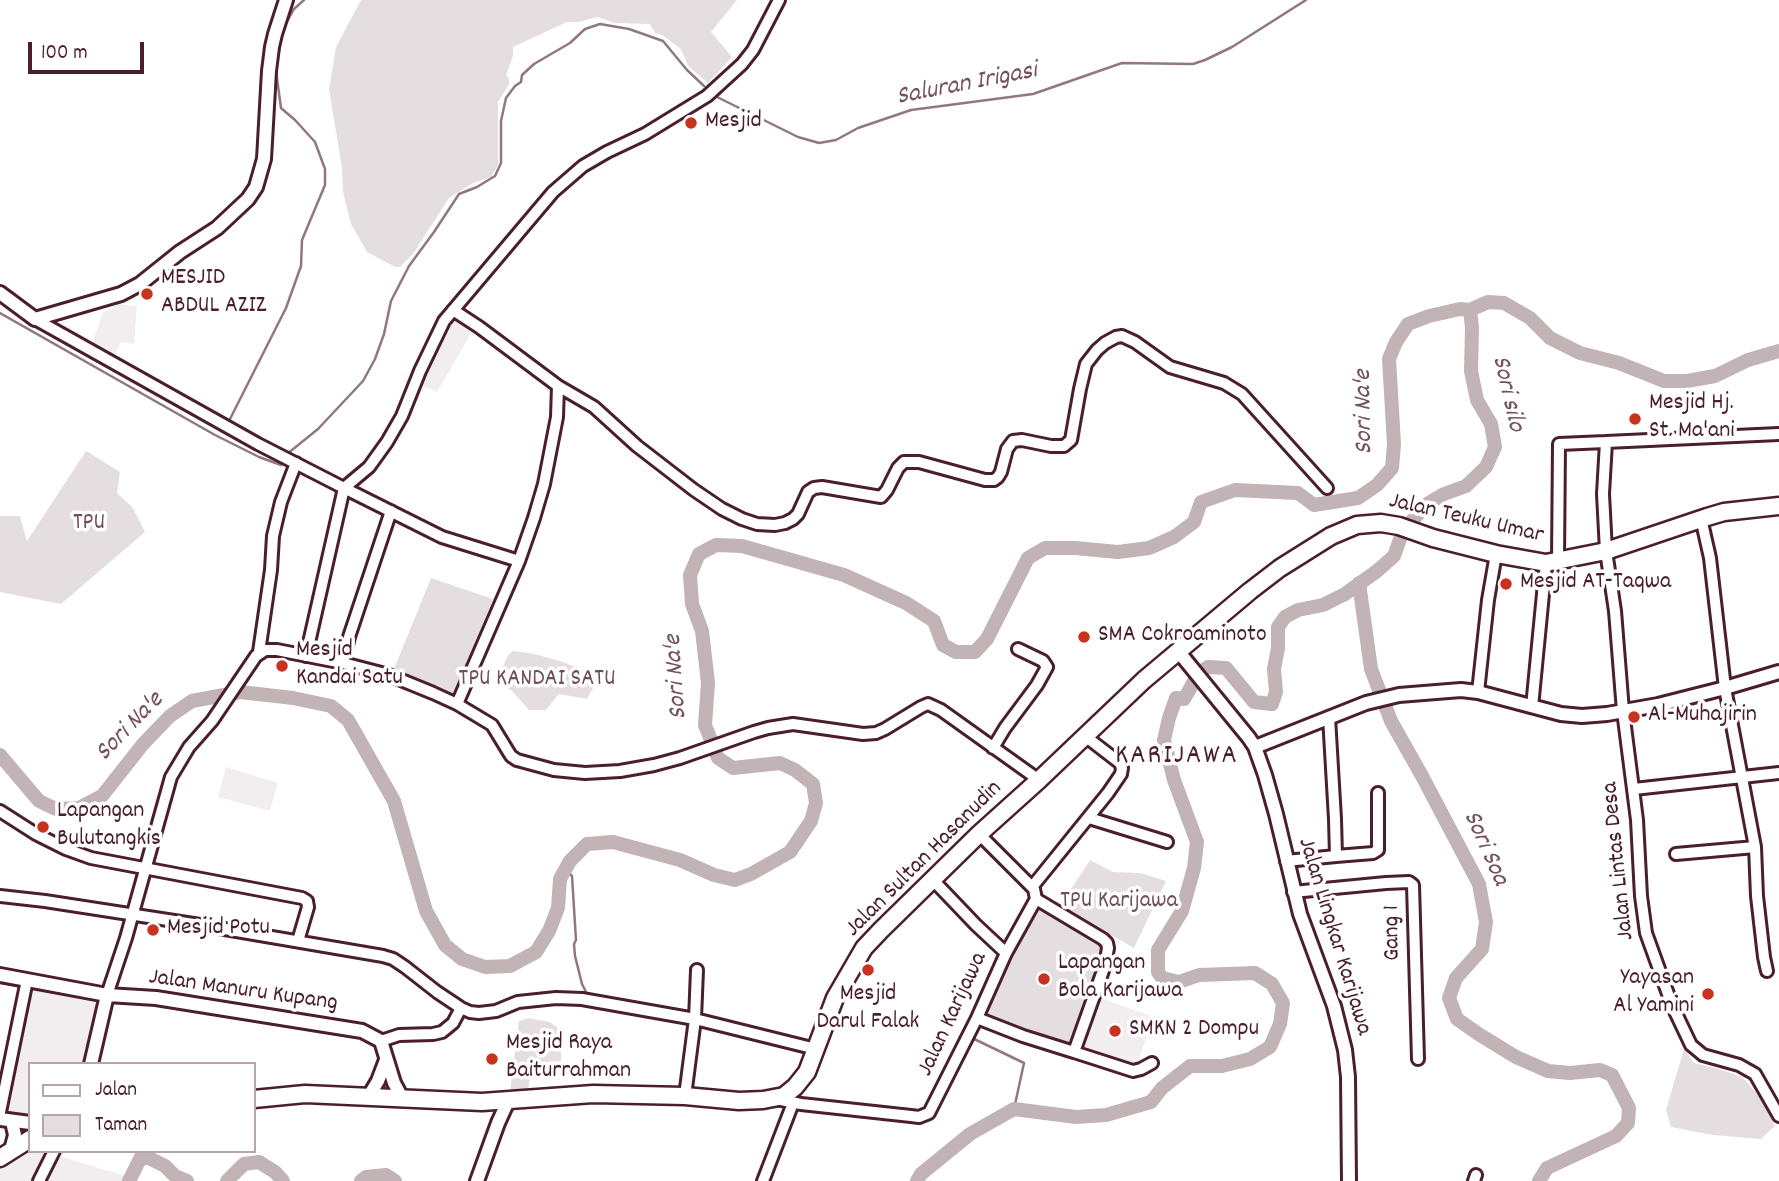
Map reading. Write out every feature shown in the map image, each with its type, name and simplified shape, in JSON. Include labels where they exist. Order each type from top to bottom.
[{"type":"highway","name":"Jalan Teuku Umar","points":[[1178,651],[1280,568],[1342,530],[1366,523],[1399,526],[1496,554],[1552,562],[1606,551],[1724,512],[1779,506]]},
{"type":"highway","name":"Jalan Sultan Hasanudin","points":[[256,1099],[305,1094],[482,1102],[593,1094],[685,1096],[740,1101],[776,1099],[789,1093],[796,1098],[835,999],[864,948],[979,834],[1178,651]]},
{"type":"highway","points":[[6,1154],[28,1140]]},
{"type":"main road","points":[[0,293],[35,318],[121,294],[131,290],[180,252],[217,228],[248,199],[256,187],[264,159],[272,47],[286,0]]},
{"type":"main road","name":"Jalan Lingkar Karijawa","points":[[1178,651],[1255,747],[1276,814],[1293,892],[1334,1006],[1345,1050],[1348,1077],[1349,1181]]},
{"type":"main road","points":[[1255,747],[1366,703],[1399,695],[1450,690],[1478,692],[1561,714],[1582,716],[1623,711],[1725,688],[1779,672]]},
{"type":"main road","name":"Jalan Manuru Kupang","points":[[0,975],[107,995],[156,998],[347,1028],[362,1031],[381,1041]]},
{"type":"main road","points":[[91,1062],[107,995]]},
{"type":"main road","points":[[381,1041],[394,1083],[402,1098]]},
{"type":"main road","points":[[369,1096],[386,1060]]},
{"type":"main road","points":[[477,1181],[509,1101]]},
{"type":"main road","points":[[482,1102],[498,1123]]},
{"type":"main road","points":[[6,1121],[28,1123]]},
{"type":"main road","points":[[6,1121],[15,1135],[6,1154]]},
{"type":"street","points":[[306,656],[344,488],[369,467],[387,442],[402,416],[420,370],[444,321],[553,192],[569,177],[607,152],[675,117],[718,87],[753,50],[779,0]]},
{"type":"street","points":[[453,310],[558,386],[594,407],[637,446],[694,490],[722,509],[749,522],[775,525],[793,519],[808,492],[814,488],[881,497],[904,462],[919,462],[985,480],[994,480],[1001,472],[1007,449],[1013,441],[1063,446],[1071,440],[1086,365],[1105,343],[1122,336],[1135,342],[1170,368],[1224,383],[1242,394],[1327,488]]},
{"type":"street","points":[[35,318],[166,393],[344,488],[442,537],[519,562]]},
{"type":"street","points":[[457,704],[519,562],[534,518],[544,484],[557,417],[558,386]]},
{"type":"street","points":[[1532,707],[1552,562],[1559,444],[1779,434]]},
{"type":"street","name":"Jalan Lintas Desa","points":[[1606,442],[1603,494],[1606,551],[1634,789],[1644,924],[1657,968],[1686,1036],[1697,1051],[1709,1058],[1745,1067],[1755,1074],[1779,1116]]},
{"type":"street","points":[[107,995],[126,938],[171,777],[189,747],[212,721],[259,652],[275,526],[296,463]]},
{"type":"street","points":[[343,663],[349,637],[391,511]]},
{"type":"street","points":[[1701,518],[1710,558],[1725,688],[1755,846],[1767,971]]},
{"type":"street","points":[[1478,692],[1496,554]]},
{"type":"street","points":[[993,748],[1047,667],[1044,661],[1018,649]]},
{"type":"street","points":[[259,652],[277,650],[343,663],[389,675],[433,692],[492,725],[511,756],[517,760],[554,770],[584,773],[631,769],[680,758],[768,727],[793,724],[863,734],[876,733],[928,704],[941,710],[1039,780]]},
{"type":"street","points":[[1329,717],[1336,856]]},
{"type":"street","name":"Jalan Karijawa","points":[[796,1098],[919,1117],[932,1109],[1034,893],[1122,771],[1120,763],[1085,736]]},
{"type":"street","points":[[1634,789],[1779,772]]},
{"type":"street","points":[[1286,860],[1373,853],[1378,850],[1378,793]]},
{"type":"street","points":[[0,811],[36,834],[77,854],[302,898],[307,901],[308,906],[298,941]]},
{"type":"street","points":[[1089,818],[1167,842]]},
{"type":"street","points":[[979,834],[1034,893],[1107,943],[1105,965],[1074,1052]]},
{"type":"street","points":[[1676,854],[1755,846]]},
{"type":"street","points":[[933,880],[1006,953]]},
{"type":"street","name":"Gang 1","points":[[1293,892],[1386,883],[1409,882],[1413,885],[1418,1059]]},
{"type":"street","points":[[0,896],[298,941],[393,959],[461,1008],[479,1013],[496,1011],[518,1002],[556,998],[582,999],[695,1019],[816,1049]]},
{"type":"street","points":[[685,1096],[695,1019],[697,970]]},
{"type":"street","points":[[0,1112],[27,980]]},
{"type":"street","points":[[381,1041],[400,1035],[442,1032],[453,1023],[461,1008]]},
{"type":"street","points":[[977,1018],[1023,1036],[1132,1071],[1152,1063]]},
{"type":"street","points":[[763,1181],[796,1098]]},
{"type":"street","points":[[39,1181],[53,1153]]},
{"type":"shaded area","points":[[119,304],[137,306],[134,344],[121,342],[114,358],[92,344],[103,313]]},
{"type":"shaded area","points":[[452,315],[472,332],[437,392],[416,383]]},
{"type":"shaded area","points":[[226,767],[278,783],[270,811],[218,797]]},
{"type":"shaded area","points":[[31,988],[100,999],[85,1062],[28,1062],[28,1116],[4,1116]]},
{"type":"shaded area","name":"SMKN 2 Dompu","points":[[1094,996],[1154,1017],[1136,1067],[1076,1046]]},
{"type":"shaded area","points":[[28,1147],[28,1153],[47,1153],[34,1181],[0,1181],[0,1165]]},
{"type":"shaded area","points":[[55,1155],[126,1176],[124,1181],[42,1181]]},
{"type":"green space","points":[[361,0],[737,0],[711,32],[732,57],[708,83],[688,66],[681,49],[655,33],[650,24],[614,23],[598,17],[567,22],[513,47],[513,56],[506,75],[509,84],[498,102],[498,165],[491,177],[473,183],[449,198],[413,254],[400,267],[395,267],[367,252],[351,224],[343,192],[342,168],[329,89],[336,47]]},
{"type":"green space","name":"TPU","points":[[86,451],[120,472],[117,493],[133,508],[145,532],[61,604],[0,592],[0,516],[20,516],[27,541]]},
{"type":"green space","points":[[431,578],[493,599],[452,696],[392,674]]},
{"type":"green space","name":"TPU KANDAI SATU","points":[[513,651],[535,654],[579,669],[593,682],[587,699],[559,694],[546,710],[529,710],[512,691],[500,683],[499,675],[508,655]]},
{"type":"green space","name":"TPU Karijawa","points":[[1090,860],[1113,872],[1140,873],[1166,881],[1134,948],[1060,906]]},
{"type":"green space","name":"Lapangan Bola Karijawa","points":[[1030,905],[1104,943],[1071,1044],[981,1016]]},
{"type":"green space","points":[[528,1018],[550,1022],[558,1028],[557,1042],[561,1061],[532,1063],[528,1091],[510,1092],[519,1021]]},
{"type":"green space","points":[[1684,1049],[1694,1063],[1742,1077],[1759,1096],[1775,1126],[1761,1139],[1713,1135],[1671,1127],[1666,1110]]},
{"type":"waterway","points":[[228,423],[286,308],[301,266],[302,240],[325,185],[325,169],[315,142],[281,108],[276,71],[285,25],[294,9],[304,0]]},
{"type":"waterway","name":"Saluran Irigasi","points":[[713,95],[798,137],[819,143],[836,140],[858,128],[911,110],[1033,94],[1122,63],[1193,64],[1232,47],[1306,0]]},
{"type":"waterway","name":"Saluran Irigasi","points":[[287,454],[318,429],[363,381],[384,334],[391,301],[409,266],[459,194],[495,176],[501,163],[501,121],[506,98],[521,82],[522,75],[534,64],[570,43],[585,29],[600,24],[629,29],[663,41],[704,86]]},
{"type":"waterway","name":"Sori silo","points":[[917,1181],[921,1174],[970,1134],[1014,1109],[1076,1117],[1106,1115],[1151,1102],[1162,1088],[1190,1066],[1222,1066],[1250,1059],[1270,1047],[1280,1024],[1283,1003],[1272,984],[1255,973],[1199,975],[1179,982],[1162,978],[1158,972],[1158,950],[1182,911],[1194,868],[1197,842],[1174,780],[1164,740],[1169,718],[1176,698],[1184,699],[1199,673],[1208,667],[1226,668],[1254,702],[1272,704],[1276,692],[1274,669],[1278,627],[1285,617],[1298,610],[1323,605],[1345,594],[1377,571],[1394,556],[1403,531],[1427,504],[1466,486],[1486,467],[1495,447],[1491,424],[1477,400],[1471,371],[1470,310],[1488,302],[1504,303],[1530,318],[1550,338],[1580,353],[1619,363],[1664,381],[1687,381],[1715,376],[1748,360],[1779,351]]},
{"type":"waterway","name":"Sori Na'e","points":[[0,755],[39,801],[56,809],[79,808],[102,796],[143,744],[170,716],[192,701],[240,692],[293,698],[331,706],[348,720],[394,801],[426,911],[445,945],[462,959],[485,967],[510,966],[536,952],[549,931],[558,908],[560,879],[570,861],[587,844],[613,842],[680,860],[714,875],[735,880],[790,852],[811,821],[816,803],[813,784],[795,770],[780,763],[733,768],[718,758],[705,725],[708,683],[702,631],[692,604],[690,575],[699,554],[716,545],[742,546],[844,575],[906,603],[934,621],[943,645],[956,652],[975,652],[987,639],[1028,558],[1045,548],[1118,552],[1149,548],[1174,537],[1194,522],[1201,502],[1235,490],[1298,493],[1314,505],[1358,498],[1377,485],[1392,468],[1394,444],[1389,359],[1396,342],[1408,324],[1429,316],[1460,309],[1470,310]]},
{"type":"waterway","points":[[0,313],[215,435],[281,465],[283,459]]},
{"type":"waterway","name":"Sori Soa","points":[[1359,583],[1371,669],[1391,721],[1479,884],[1486,922],[1482,949],[1456,978],[1449,998],[1457,1019],[1516,1057],[1548,1071],[1570,1073],[1600,1070],[1612,1075],[1629,1108],[1628,1123],[1616,1136],[1547,1168],[1539,1181]]},
{"type":"waterway","points":[[565,869],[572,876],[575,956],[588,996]]},
{"type":"waterway","points":[[970,1037],[1024,1063],[1014,1109]]},
{"type":"waterway","points":[[129,1181],[141,1157],[165,1166],[175,1176],[187,1181]]},
{"type":"waterway","points":[[227,1181],[244,1164],[259,1162],[283,1181]]},
{"type":"waterway","points":[[361,1181],[366,1177],[386,1175],[395,1181]]},
{"type":"place","name":"Mesjid","points":[[691,123]]},
{"type":"place","name":"MESJID ABDUL AZIZ","points":[[147,294]]},
{"type":"place","name":"Mesjid Hj. St. Ma'ani","points":[[1635,419]]},
{"type":"place","name":"Mesjid AT-Taqwa","points":[[1506,584]]},
{"type":"place","name":"SMA Cokroaminoto","points":[[1084,637]]},
{"type":"place","name":"Mesjid Kandai Satu","points":[[282,666]]},
{"type":"place","name":"Al-Muhajirin","points":[[1634,717]]},
{"type":"place","name":"Lapangan Bulutangkis","points":[[43,827]]},
{"type":"place","name":"Mesjid Potu","points":[[153,930]]},
{"type":"place","name":"Mesjid Darul Falak","points":[[868,970]]},
{"type":"place","name":"Lapangan Bola Karijawa","points":[[1044,979]]},
{"type":"place","name":"Yayasan Al Yamini","points":[[1708,994]]},
{"type":"place","name":"SMKN 2 Dompu","points":[[1115,1031]]},
{"type":"place","name":"Mesjid Raya Baiturrahman","points":[[492,1059]]},
{"type":"district","name":"KARIJAWA","points":[[1177,758]]}]
